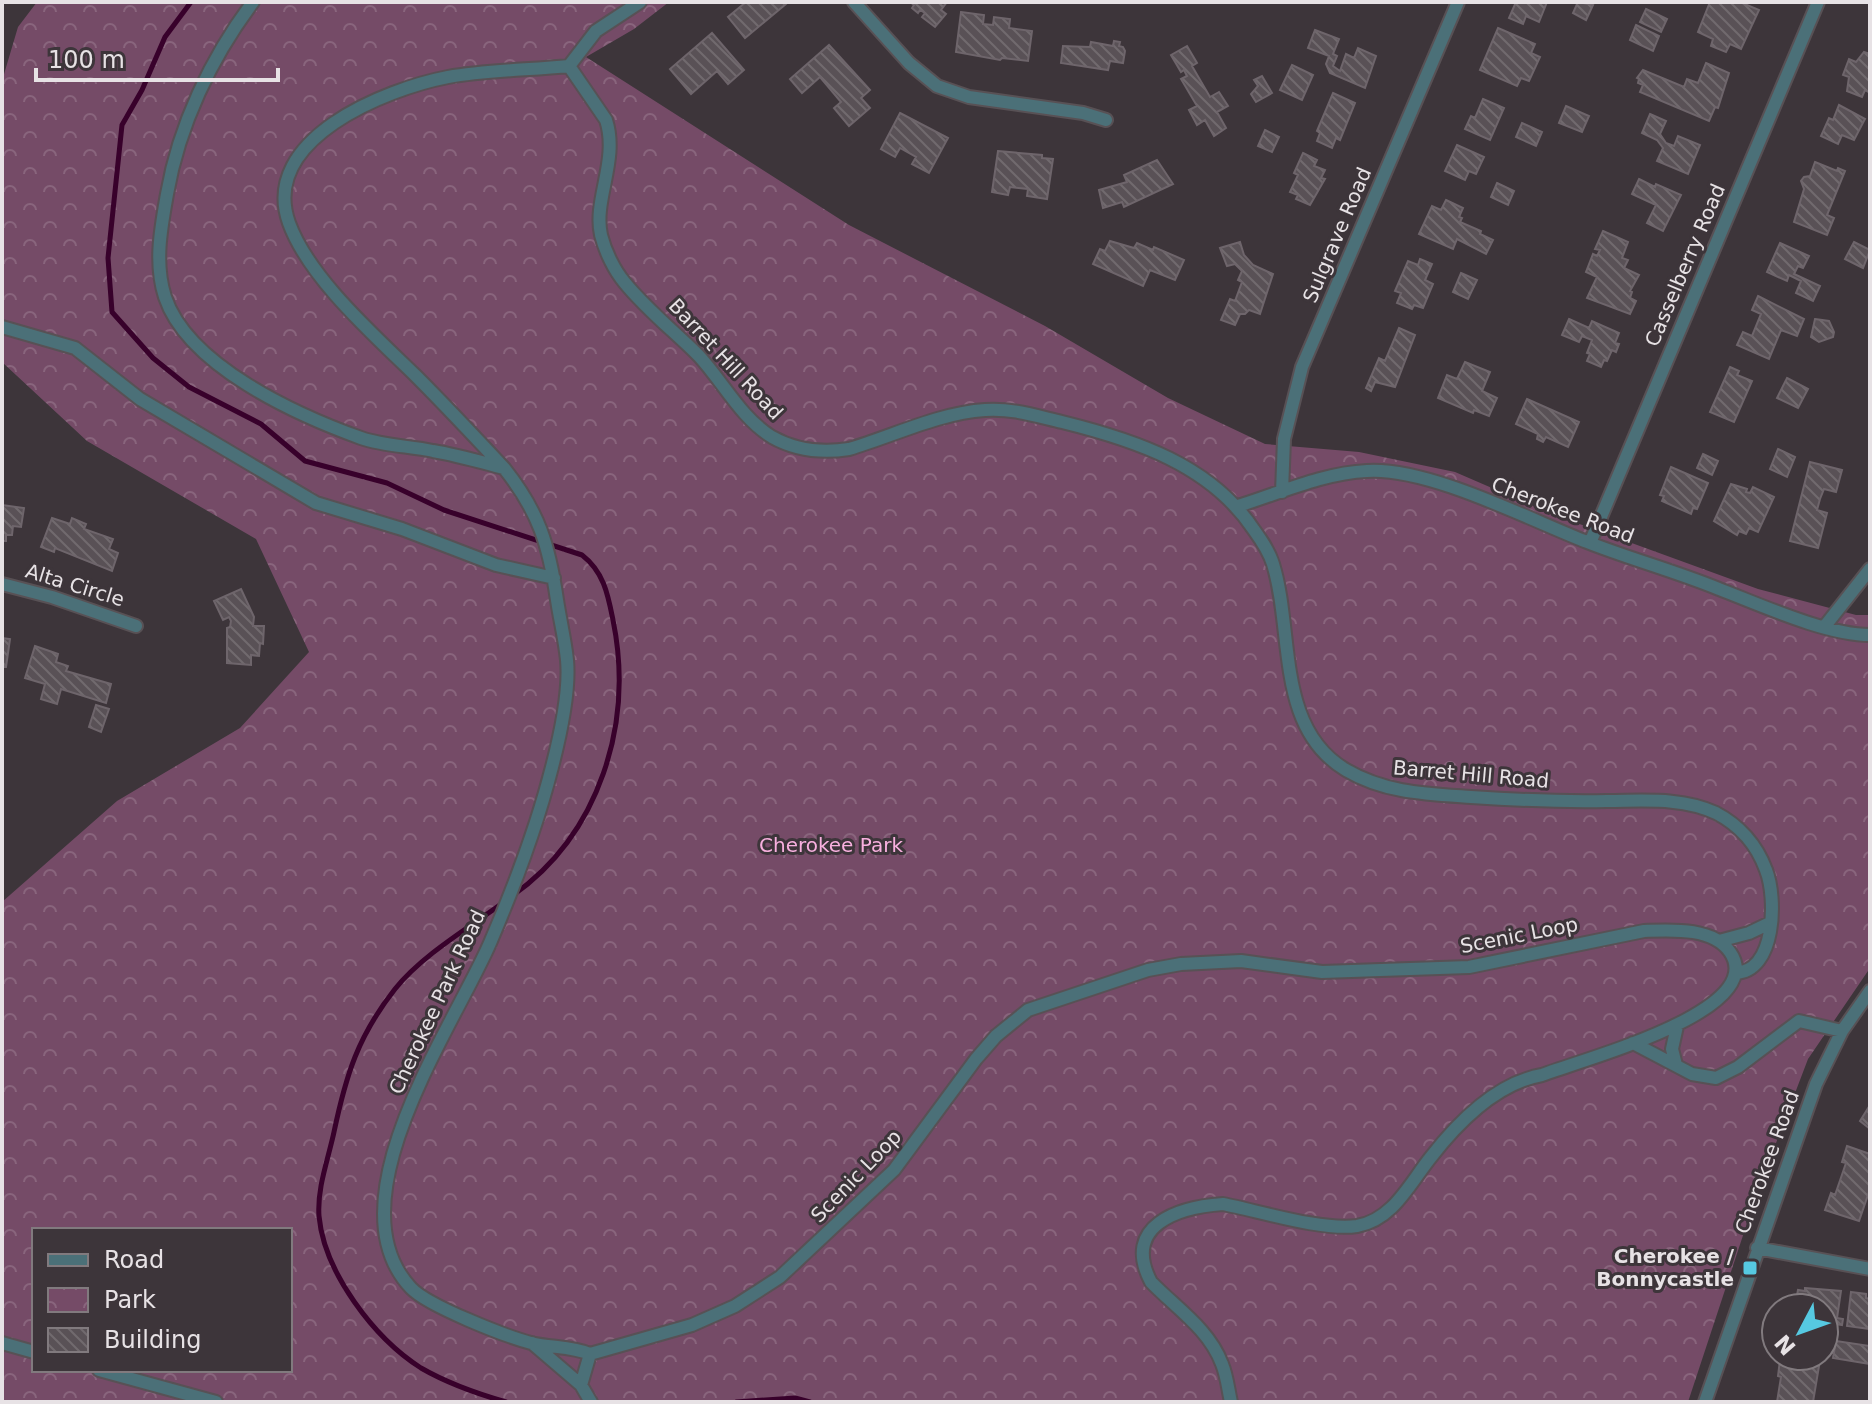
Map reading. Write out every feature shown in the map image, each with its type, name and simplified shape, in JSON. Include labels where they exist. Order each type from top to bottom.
[{"type":"street","points":[[253,2],[189,112],[176,155],[159,254],[165,295],[171,310],[186,335],[217,366],[277,401],[364,439],[435,451],[504,468]]},
{"type":"street","points":[[504,468],[358,319],[322,277],[289,222],[285,190],[292,167],[313,140],[340,119],[374,101],[450,77],[569,66],[596,31],[640,2]]},
{"type":"street","points":[[854,2],[909,63],[937,86],[969,97],[1083,113],[1106,120]]},
{"type":"street","name":"Sulgrave Road","points":[[1282,492],[1284,439],[1302,367],[1458,2]]},
{"type":"street","name":"Casselberry Road","points":[[1590,543],[1818,2]]},
{"type":"street","name":"Barret Hill Road","points":[[569,66],[606,120],[609,130],[611,148],[600,222],[606,250],[625,283],[702,360],[763,431],[788,444],[817,451],[833,451],[863,445],[952,416],[983,410],[1018,411],[1115,435],[1191,470],[1238,506],[1267,549],[1273,565],[1295,698],[1303,723],[1330,759],[1366,781],[1396,790],[1541,802],[1659,801],[1700,807],[1729,821],[1755,847],[1766,867],[1772,912],[1766,949],[1752,968],[1744,973],[1735,973]]},
{"type":"street","points":[[2,327],[75,348],[140,399],[316,503],[402,529],[496,565],[554,575]]},
{"type":"street","name":"Cherokee Park Road","points":[[504,468],[537,517],[554,575],[567,660],[567,687],[552,765],[491,940],[471,985],[414,1092],[395,1148],[384,1204],[387,1239],[397,1268],[405,1281],[422,1297],[532,1343],[577,1348],[590,1354]]},
{"type":"street","name":"Cherokee Road","points":[[1238,506],[1331,476],[1369,470],[1397,473],[1452,488],[1590,543],[1825,626],[1870,635]]},
{"type":"street","points":[[1825,626],[1870,569]]},
{"type":"street","name":"Alta Circle","points":[[2,584],[52,597],[136,626]]},
{"type":"street","points":[[1231,1402],[1223,1365],[1213,1346],[1196,1324],[1146,1274],[1143,1264],[1145,1245],[1158,1222],[1177,1212],[1223,1204],[1332,1225],[1368,1223],[1389,1211],[1459,1124],[1494,1096],[1522,1079],[1542,1075],[1677,1026],[1713,1005],[1727,990],[1735,973],[1736,961],[1719,941],[1749,933],[1770,923]]},
{"type":"street","name":"Scenic Loop","points":[[590,1354],[692,1325],[735,1306],[780,1277],[894,1170],[996,1036],[1019,1015],[1053,1000],[1148,970],[1181,964],[1241,961],[1322,972],[1469,967],[1644,931],[1672,930],[1719,941]]},
{"type":"street","name":"Cherokee Road","points":[[1705,1402],[1816,1084],[1842,1031],[1870,991]]},
{"type":"street","points":[[1633,1043],[1692,1074],[1716,1078],[1738,1067],[1783,1030],[1799,1021],[1842,1031]]},
{"type":"street","points":[[1676,1065],[1672,1049],[1677,1026]]},
{"type":"street","points":[[1757,1248],[1870,1269]]},
{"type":"street","points":[[2,1343],[32,1351]]},
{"type":"street","name":"Cherokee Park Road","points":[[532,1343],[581,1385]]},
{"type":"street","points":[[590,1354],[581,1385],[591,1402]]},
{"type":"street","points":[[106,1372],[216,1402]]},
{"type":"green space","name":"Cherokee Park","points":[[37,2],[669,2],[634,29],[586,57],[849,225],[1045,326],[1168,398],[1265,444],[1359,452],[1455,472],[1552,514],[1758,589],[1856,615],[1870,615],[1870,968],[1808,1059],[1757,1193],[1688,1402],[2,1402],[2,902],[117,801],[240,728],[309,652],[256,539],[87,441],[2,362],[2,81],[18,27]]},
{"type":"building","points":[[746,2],[786,4],[745,38],[728,17]]},
{"type":"building","points":[[910,2],[947,2],[941,10],[946,14],[935,27],[922,17],[925,13],[920,10],[918,13],[912,8],[914,5]]},
{"type":"building","points":[[1516,2],[1547,2],[1539,22],[1526,16],[1523,24],[1509,18]]},
{"type":"building","points":[[1578,2],[1593,5],[1586,20],[1573,13]]},
{"type":"building","points":[[1710,2],[1740,2],[1759,10],[1741,49],[1730,44],[1726,52],[1711,46],[1713,39],[1698,32]]},
{"type":"building","points":[[1646,9],[1667,19],[1661,32],[1640,22]]},
{"type":"building","points":[[961,12],[984,15],[983,24],[993,25],[994,17],[1010,19],[1009,28],[1032,31],[1028,61],[1000,60],[956,52]]},
{"type":"building","points":[[1636,25],[1659,36],[1653,51],[1630,40]]},
{"type":"building","points":[[1498,28],[1535,44],[1531,53],[1540,57],[1529,81],[1521,78],[1517,86],[1480,70]]},
{"type":"building","points":[[1315,30],[1339,39],[1333,54],[1337,56],[1333,66],[1340,71],[1346,54],[1354,58],[1358,48],[1376,56],[1365,88],[1330,73],[1326,64],[1329,56],[1308,48]]},
{"type":"building","points":[[712,33],[744,70],[728,84],[717,71],[691,94],[670,69]]},
{"type":"building","points":[[1114,41],[1120,42],[1119,46],[1125,51],[1123,63],[1110,61],[1108,70],[1061,63],[1063,46],[1090,47],[1091,42],[1113,46]]},
{"type":"building","points":[[829,45],[870,90],[861,98],[870,108],[849,126],[834,108],[841,102],[820,77],[802,93],[790,79]]},
{"type":"building","points":[[1187,46],[1197,63],[1192,66],[1210,97],[1219,92],[1228,106],[1217,112],[1226,128],[1214,136],[1205,120],[1197,125],[1189,110],[1197,106],[1181,79],[1187,76],[1184,70],[1181,72],[1171,55]]},
{"type":"building","points":[[1864,52],[1870,54],[1870,93],[1865,90],[1862,97],[1847,91],[1849,77],[1843,75],[1849,59],[1856,62]]},
{"type":"building","points":[[1706,63],[1729,73],[1718,108],[1715,107],[1709,121],[1640,92],[1643,85],[1638,83],[1637,78],[1643,70],[1684,87],[1687,79],[1698,83]]},
{"type":"building","points":[[1292,65],[1313,75],[1302,100],[1280,90]]},
{"type":"building","points":[[1262,76],[1272,93],[1256,102],[1251,94],[1258,86],[1254,80]]},
{"type":"building","points":[[1333,93],[1355,103],[1340,140],[1336,138],[1332,148],[1317,141],[1320,133],[1317,131]]},
{"type":"building","points":[[1483,99],[1504,108],[1490,140],[1465,129],[1471,116],[1475,118]]},
{"type":"building","points":[[1839,105],[1865,119],[1854,140],[1842,135],[1838,144],[1821,136]]},
{"type":"building","points":[[1566,106],[1589,116],[1582,132],[1559,123]]},
{"type":"building","points":[[900,113],[948,138],[929,173],[912,164],[916,157],[900,148],[895,157],[881,149]]},
{"type":"building","points":[[1650,114],[1666,121],[1660,134],[1666,143],[1674,146],[1678,136],[1700,145],[1688,174],[1657,161],[1663,148],[1657,140],[1642,133]]},
{"type":"building","points":[[1522,123],[1542,132],[1536,146],[1516,137]]},
{"type":"building","points":[[1265,130],[1279,137],[1272,152],[1258,146]]},
{"type":"building","points":[[1457,145],[1484,157],[1476,174],[1469,171],[1465,180],[1445,171]]},
{"type":"building","points":[[998,151],[1053,159],[1047,199],[1027,196],[1028,189],[1010,187],[1008,195],[992,192]]},
{"type":"building","points":[[1303,153],[1317,160],[1314,166],[1325,170],[1321,178],[1325,179],[1310,205],[1296,199],[1298,195],[1290,192]]},
{"type":"building","points":[[1157,160],[1173,184],[1124,207],[1122,202],[1103,208],[1099,190],[1127,182],[1124,175]]},
{"type":"building","points":[[1815,162],[1845,171],[1827,215],[1834,218],[1827,235],[1794,222],[1804,189],[1801,181],[1810,176]]},
{"type":"building","points":[[1639,179],[1681,195],[1663,231],[1647,223],[1656,205],[1632,194]]},
{"type":"building","points":[[1497,183],[1514,191],[1508,205],[1491,197]]},
{"type":"building","points":[[1446,200],[1463,208],[1460,222],[1493,240],[1486,254],[1457,239],[1453,249],[1419,234],[1432,206],[1441,210]]},
{"type":"building","points":[[1603,231],[1628,242],[1622,258],[1628,260],[1624,268],[1639,275],[1630,291],[1630,298],[1636,301],[1630,314],[1587,298],[1597,277],[1586,272],[1593,254],[1597,256],[1600,250],[1595,249]]},
{"type":"building","points":[[1110,241],[1134,248],[1137,243],[1153,250],[1154,247],[1184,260],[1175,280],[1150,270],[1143,286],[1093,264],[1100,249],[1105,251]]},
{"type":"building","points":[[1240,242],[1244,255],[1253,265],[1273,274],[1260,314],[1249,310],[1240,314],[1235,325],[1221,320],[1230,299],[1235,301],[1242,282],[1238,280],[1242,271],[1235,264],[1227,266],[1220,248]]},
{"type":"building","points":[[1854,242],[1870,250],[1863,268],[1845,259]]},
{"type":"building","points":[[1780,243],[1809,256],[1803,268],[1798,266],[1794,274],[1820,286],[1813,301],[1796,293],[1801,281],[1789,275],[1787,281],[1767,272]]},
{"type":"building","points":[[1420,259],[1432,264],[1425,280],[1433,284],[1423,308],[1414,305],[1412,309],[1397,303],[1401,293],[1395,291],[1408,261],[1418,265]]},
{"type":"building","points":[[1461,273],[1477,280],[1468,299],[1453,292]]},
{"type":"building","points":[[1758,296],[1804,319],[1797,336],[1781,330],[1769,359],[1737,345],[1743,332],[1752,336],[1761,314],[1752,310]]},
{"type":"building","points":[[1569,319],[1589,328],[1592,321],[1619,333],[1616,352],[1612,350],[1601,367],[1587,361],[1592,340],[1582,336],[1579,342],[1562,335]]},
{"type":"building","points":[[1815,319],[1829,321],[1833,337],[1819,342],[1811,337]]},
{"type":"building","points":[[1399,328],[1415,335],[1395,387],[1375,382],[1371,391],[1366,388],[1379,358],[1385,361]]},
{"type":"building","points":[[1465,362],[1490,372],[1482,391],[1497,398],[1489,416],[1474,410],[1473,413],[1438,398],[1447,375],[1457,379]]},
{"type":"building","points":[[1730,367],[1739,371],[1737,375],[1752,381],[1734,422],[1710,412]]},
{"type":"building","points":[[1787,378],[1808,389],[1798,408],[1777,398]]},
{"type":"building","points":[[1527,399],[1579,422],[1568,447],[1546,437],[1543,442],[1537,439],[1538,434],[1516,424]]},
{"type":"building","points":[[1778,449],[1795,457],[1787,477],[1770,469]]},
{"type":"building","points":[[1703,454],[1718,461],[1712,475],[1697,468]]},
{"type":"building","points":[[1810,462],[1842,470],[1836,492],[1824,489],[1820,499],[1817,510],[1827,513],[1818,548],[1790,541]]},
{"type":"building","points":[[1671,467],[1708,483],[1697,509],[1693,508],[1691,514],[1662,501],[1664,496],[1660,495]]},
{"type":"building","points":[[1731,484],[1750,493],[1753,487],[1774,497],[1758,532],[1749,528],[1746,534],[1739,531],[1737,535],[1714,521]]},
{"type":"building","points":[[2,505],[24,508],[21,527],[13,526],[12,535],[6,535],[6,541],[2,541]]},
{"type":"building","points":[[52,518],[70,524],[72,518],[86,524],[84,529],[113,539],[109,549],[118,553],[112,571],[55,548],[54,552],[41,547]]},
{"type":"building","points":[[241,589],[254,617],[253,626],[264,626],[259,656],[251,655],[251,665],[227,663],[227,628],[231,621],[229,617],[223,620],[214,601]]},
{"type":"building","points":[[2,638],[10,639],[6,667],[2,667]]},
{"type":"building","points":[[35,646],[58,654],[56,662],[68,666],[66,671],[111,684],[106,703],[61,689],[57,704],[41,699],[45,684],[25,678]]},
{"type":"building","points":[[96,705],[109,709],[101,732],[89,727]]},
{"type":"building","points":[[1870,1105],[1870,1129],[1860,1121]]},
{"type":"building","points":[[1847,1146],[1870,1154],[1870,1189],[1859,1221],[1825,1210],[1831,1193],[1835,1195],[1846,1163],[1842,1162]]},
{"type":"building","points":[[1805,1288],[1841,1291],[1840,1298],[1840,1292],[1798,1292],[1805,1291]]},
{"type":"building","points":[[1851,1292],[1866,1294],[1866,1298],[1870,1299],[1870,1329],[1847,1326]]},
{"type":"building","points":[[1840,1342],[1870,1346],[1870,1364],[1840,1359]]},
{"type":"building","points":[[1778,1372],[1818,1372],[1813,1402],[1777,1402],[1781,1377]]},
{"type":"waterway","points":[[191,2],[165,37],[142,90],[122,125],[108,258],[112,312],[153,358],[189,387],[261,424],[305,461],[387,483],[444,510],[582,555],[604,584],[618,659],[618,698],[613,736],[603,773],[588,809],[568,841],[542,871],[512,896]]},
{"type":"waterway","points":[[504,902],[419,965],[382,1006],[355,1057],[343,1092],[324,1174],[319,1216],[330,1259],[341,1281],[354,1302],[386,1339],[421,1368],[463,1388],[506,1402]]},
{"type":"waterway","points":[[736,1402],[795,1398],[810,1402]]},
{"type":"place","name":"Cherokee / Bonnycastle","points":[[1750,1268]]}]
